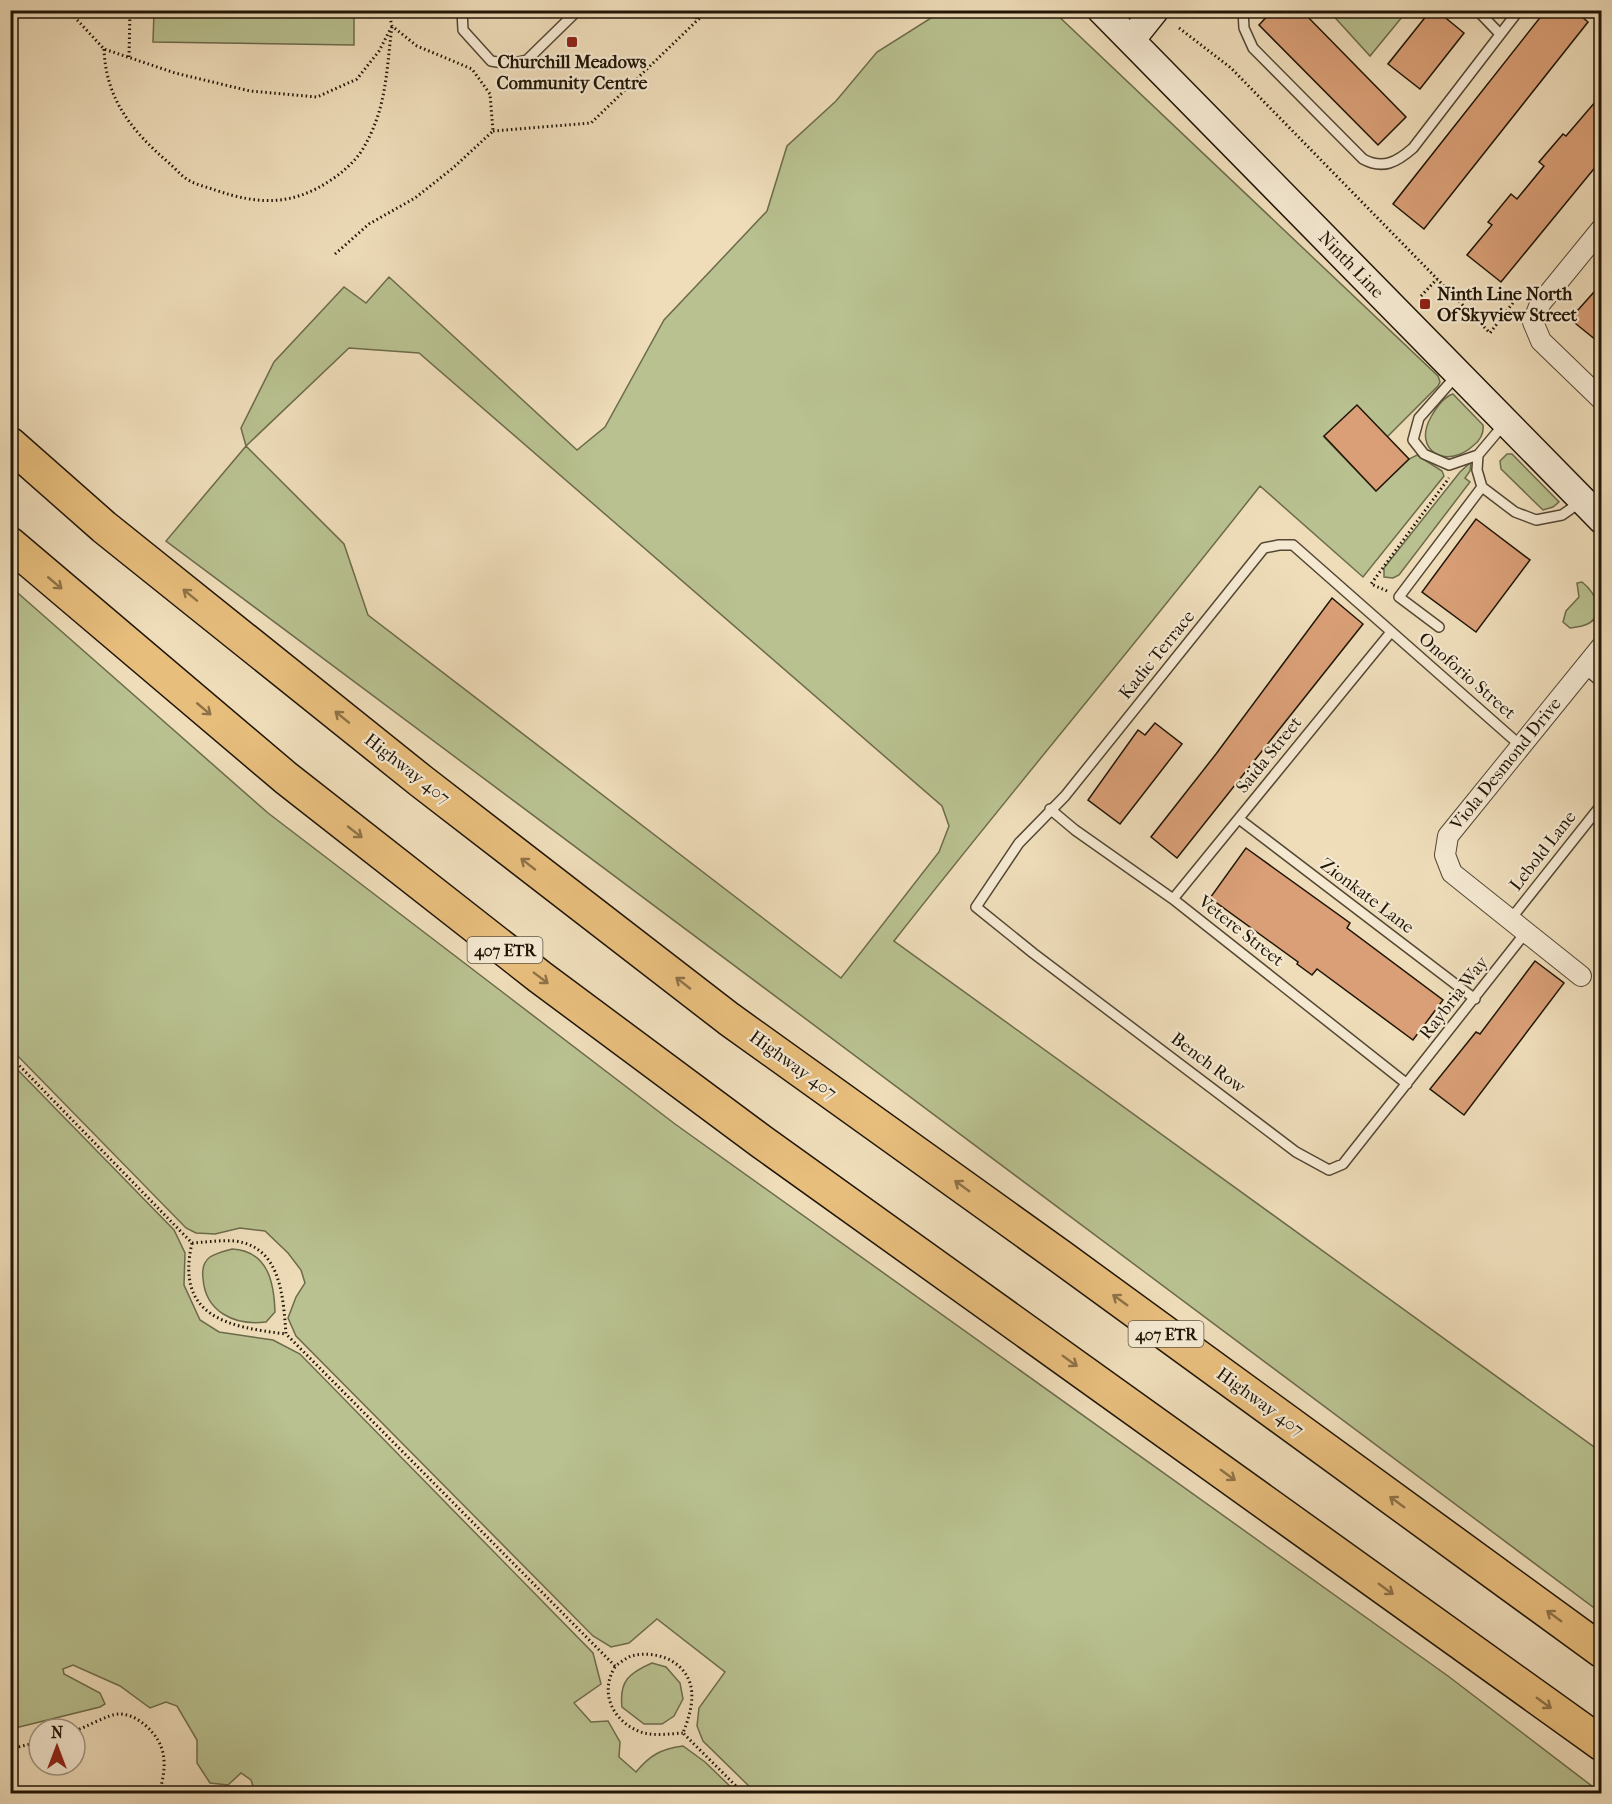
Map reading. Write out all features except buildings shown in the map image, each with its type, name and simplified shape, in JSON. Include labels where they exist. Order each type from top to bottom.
[{"type":"highway","name":"Highway 407","points":[[10,444],[104,527],[384,751],[729,1019],[1061,1257],[1602,1651]]},
{"type":"highway","name":"407 ETR","points":[[10,544],[286,778],[540,977],[762,1142],[1602,1744]]},
{"type":"main road","name":"Ninth Line","points":[[1101,10],[1602,520]]},
{"type":"main road","points":[[1131,40],[1155,10]]},
{"type":"street","points":[[1602,228],[1540,303],[1533,322],[1541,341],[1602,400]]},
{"type":"street","name":"Viola Desmond Drive","points":[[1581,976],[1452,873],[1445,855],[1448,836],[1602,646]]},
{"type":"lane","points":[[462,10],[463,30],[491,61],[509,64],[527,60],[573,12]]},
{"type":"lane","points":[[1243,10],[1244,28],[1253,48],[1363,159],[1377,165],[1390,164],[1413,148],[1519,10]]},
{"type":"lane","points":[[1477,10],[1500,34]]},
{"type":"lane","points":[[1458,374],[1419,418],[1413,440],[1424,454],[1449,465],[1478,455],[1505,422]]},
{"type":"lane","points":[[1478,455],[1477,470],[1482,487],[1515,512],[1536,520],[1562,516],[1583,501]]},
{"type":"lane","points":[[1439,627],[1399,597],[1482,487]]},
{"type":"lane","name":"Kadic Terrace","points":[[976,907],[1019,843],[1065,796],[1264,548],[1293,545],[1392,632]]},
{"type":"lane","name":"Onoforio Street","points":[[1392,632],[1521,746]]},
{"type":"lane","name":"Saida Street","points":[[1173,899],[1392,632]]},
{"type":"lane","points":[[1584,668],[1602,683]]},
{"type":"lane","name":"Lebold Lane","points":[[1510,920],[1602,804]]},
{"type":"lane","name":"Vetere Street","points":[[1050,809],[1075,830],[1173,899],[1407,1084]]},
{"type":"lane","name":"Zionkate Lane","points":[[1239,819],[1475,999]]},
{"type":"lane","name":"Bench Row","points":[[976,907],[1033,953],[1296,1152],[1329,1170],[1343,1164],[1407,1084]]},
{"type":"lane","name":"Raybria Way","points":[[1407,1084],[1526,932]]},
{"type":"path","points":[[68,10],[104,49],[175,73],[250,91],[317,97],[357,79],[379,51],[392,26]]},
{"type":"path","points":[[129,57],[130,10]]},
{"type":"path","points":[[104,49],[108,82],[115,100],[152,149],[190,181],[241,199],[289,201],[315,191],[343,172],[360,154],[376,123],[384,100],[392,26],[388,10]]},
{"type":"path","points":[[691,10],[698,20]]},
{"type":"path","points":[[335,254],[369,224],[415,198],[453,168],[493,131],[591,123],[708,10]]},
{"type":"path","points":[[392,26],[417,46],[472,69],[490,94],[493,131]]},
{"type":"path","points":[[1179,28],[1231,68],[1490,333],[1522,291]]},
{"type":"path","points":[[1421,296],[1437,279]]},
{"type":"path","points":[[1399,597],[1371,584],[1449,478],[1449,465]]},
{"type":"path","points":[[10,1056],[192,1243],[234,1241],[258,1248],[274,1267],[283,1302],[286,1334]]},
{"type":"path","points":[[192,1243],[189,1269],[191,1287],[199,1304],[218,1320],[252,1330],[286,1334],[615,1666]]},
{"type":"path","points":[[648,1654],[666,1658],[681,1667],[690,1683],[691,1702],[688,1721],[683,1733],[663,1735],[636,1731],[619,1717],[608,1701],[608,1686],[615,1666],[630,1657],[648,1654]]},
{"type":"path","points":[[87,1726],[118,1714],[138,1719],[155,1734],[164,1754],[165,1774],[159,1794]]},
{"type":"path","points":[[683,1733],[744,1794]]},
{"type":"path","points":[[10,1749],[27,1745]]},
{"type":"green space","points":[[154,11],[354,11],[354,45],[153,42]]},
{"type":"green space","points":[[942,11],[1053,11],[1438,376],[1440,382],[1438,386],[1387,437],[1324,437],[1376,491],[1409,459],[1417,455],[1442,471],[1444,476],[1363,577],[1260,486],[894,941],[1601,1452],[1601,1613],[166,541],[246,446],[241,428],[274,362],[344,287],[366,303],[389,277],[577,450],[605,427],[664,320],[767,211],[787,146],[836,101],[877,52]],"holes":[[[349,348],[419,353],[942,806],[949,826],[939,852],[841,978],[368,615],[344,544],[246,446]]]},
{"type":"green space","points":[[1329,11],[1407,11],[1370,56]]},
{"type":"green space","points":[[1453,394],[1483,425],[1483,431],[1478,441],[1463,453],[1443,456],[1435,453],[1429,447],[1426,429],[1438,407]]},
{"type":"green space","points":[[1507,454],[1512,454],[1559,502],[1543,510],[1501,469],[1500,461]]},
{"type":"green space","points":[[1471,462],[1470,471],[1465,478],[1470,482],[1399,575],[1393,578],[1384,577],[1384,568],[1460,472]]},
{"type":"green space","points":[[1582,582],[1595,598],[1596,616],[1583,626],[1570,628],[1563,622],[1566,611],[1579,597],[1577,583]]},
{"type":"green space","points":[[11,587],[268,813],[675,1124],[1448,1676],[1601,1793],[756,1793],[703,1741],[697,1726],[699,1708],[725,1672],[657,1619],[629,1643],[611,1647],[593,1636],[296,1336],[288,1318],[296,1297],[305,1283],[301,1270],[288,1253],[265,1231],[240,1228],[215,1234],[196,1233],[186,1228],[11,1049]]},
{"type":"green space","points":[[11,1063],[174,1230],[185,1253],[184,1285],[200,1320],[219,1332],[273,1340],[300,1354],[593,1653],[601,1684],[574,1703],[591,1722],[608,1721],[620,1742],[619,1757],[636,1772],[656,1754],[683,1746],[705,1762],[737,1793],[255,1793],[251,1780],[241,1773],[228,1785],[210,1783],[197,1763],[197,1740],[177,1706],[166,1702],[150,1708],[120,1686],[73,1665],[63,1669],[64,1674],[100,1693],[105,1704],[60,1717],[27,1717],[27,1725],[11,1729]]},
{"type":"green space","points":[[232,1249],[254,1255],[267,1270],[273,1290],[275,1312],[266,1322],[243,1322],[233,1319],[216,1308],[209,1300],[203,1278],[204,1264],[212,1256]]},
{"type":"green space","points":[[652,1663],[666,1667],[680,1683],[683,1699],[674,1716],[662,1724],[644,1724],[622,1707],[622,1691],[627,1679],[637,1670]]},
{"type":"place","name":"Churchill Meadows Community Centre","points":[[572,42]]},
{"type":"place","name":"Ninth Line North Of Skyview Street","points":[[1425,304]]}]
